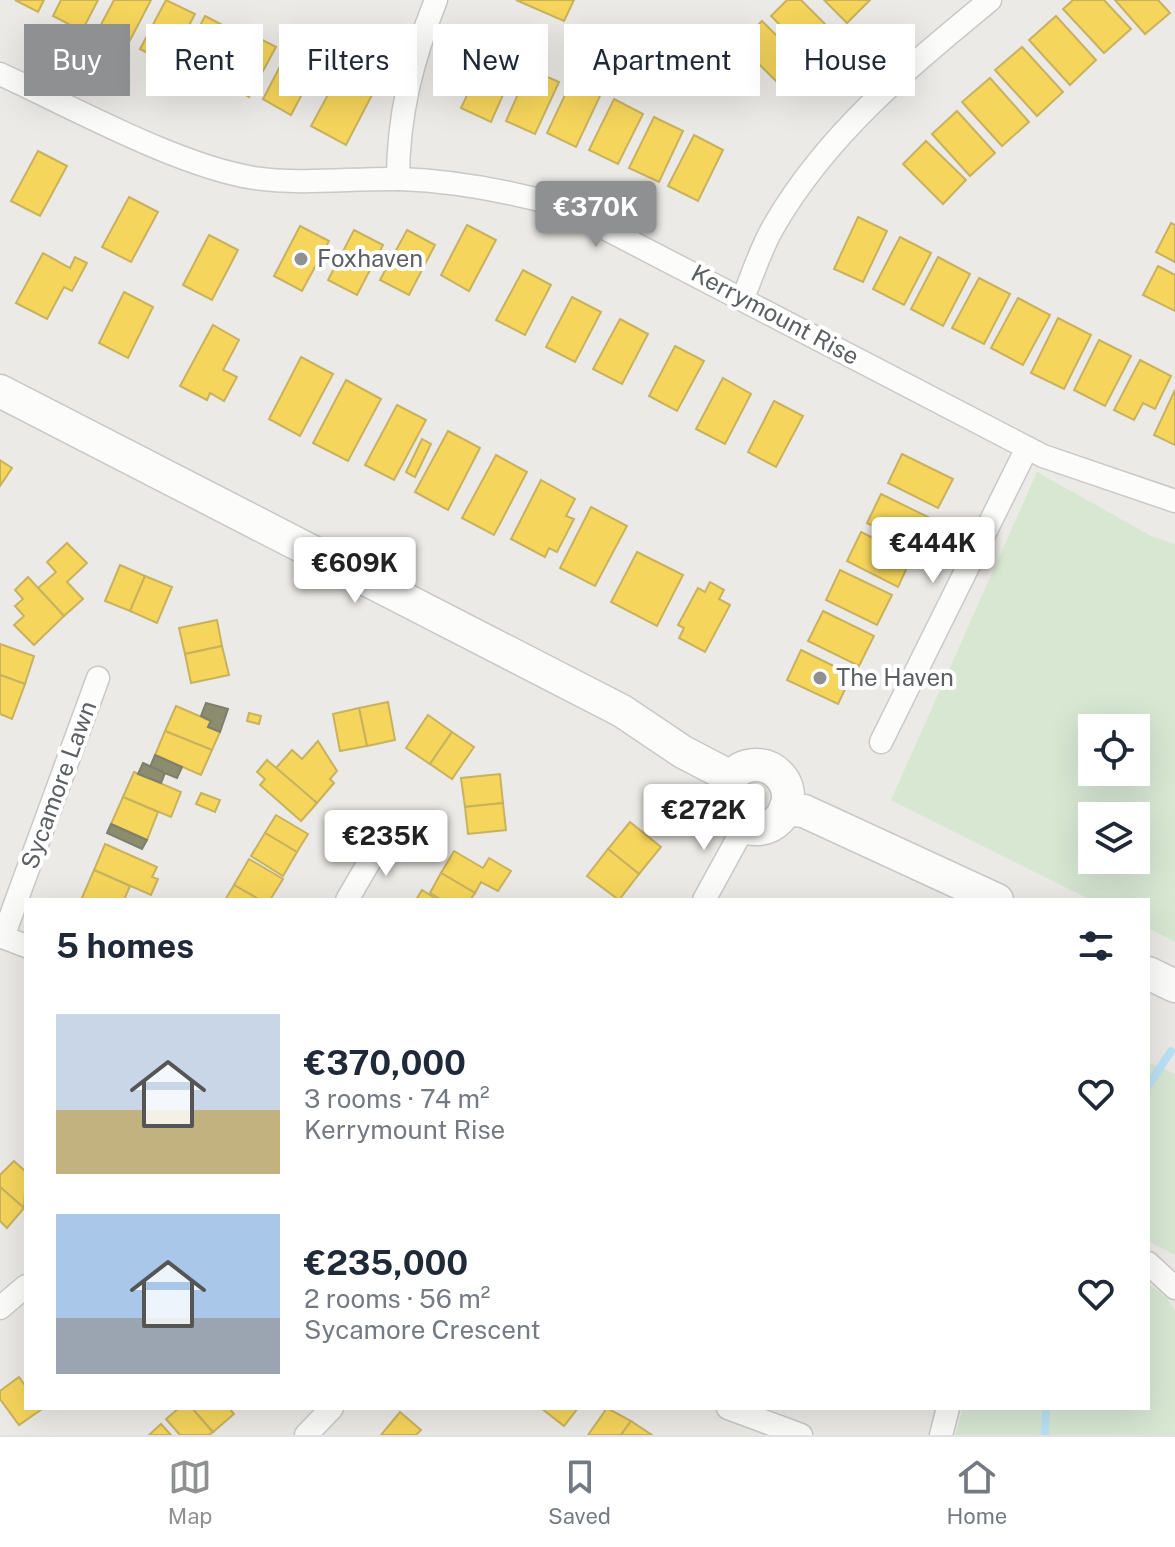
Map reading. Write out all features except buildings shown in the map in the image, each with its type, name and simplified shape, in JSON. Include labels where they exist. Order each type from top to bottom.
[{"type":"main road","points":[[0,391],[622,711],[683,752],[731,777]]},
{"type":"main road","points":[[747,766],[767,767],[776,772],[787,789],[781,817],[764,828],[744,827],[735,822],[725,805],[724,795],[731,777],[747,766]]},
{"type":"main road","points":[[785,809],[818,817],[993,898]]},
{"type":"main road","points":[[1150,974],[1175,986]]},
{"type":"street","points":[[398,179],[398,131],[405,89],[436,0]]},
{"type":"street","points":[[743,298],[774,226],[826,149],[892,81],[990,0]]},
{"type":"street","name":"Kerrymount Rise","points":[[0,74],[159,146],[239,174],[293,182],[398,179],[501,189],[562,206],[1027,448],[1175,501]]},
{"type":"street","points":[[881,742],[1027,448]]},
{"type":"street","name":"Sycamore Lawn","points":[[1,937],[98,678]]},
{"type":"street","points":[[705,898],[744,827]]},
{"type":"street","points":[[348,898],[386,833]]},
{"type":"street","points":[[1,937],[24,945]]},
{"type":"street","points":[[1150,1265],[1175,1288]]},
{"type":"street","points":[[0,1308],[24,1288]]},
{"type":"street","points":[[306,1435],[330,1410]]},
{"type":"street","points":[[733,1410],[801,1435]]},
{"type":"street","points":[[941,1435],[947,1410]]},
{"type":"green space","points":[[1037,472],[1151,536],[1175,544],[1175,942],[1150,929],[1150,898],[1087,898],[891,800]]},
{"type":"green space","points":[[1150,1063],[1175,1074],[1175,1255],[1150,1242]]},
{"type":"green space","points":[[1150,1285],[1166,1297],[1175,1310],[1175,1435],[955,1435],[962,1410],[1150,1410]]},
{"type":"waterway","points":[[1150,1083],[1171,1051]]},
{"type":"waterway","points":[[1045,1435],[1046,1410]]},
{"type":"place","name":"Foxhaven","points":[[301,259]]},
{"type":"place","name":"The Haven","points":[[820,678]]}]
